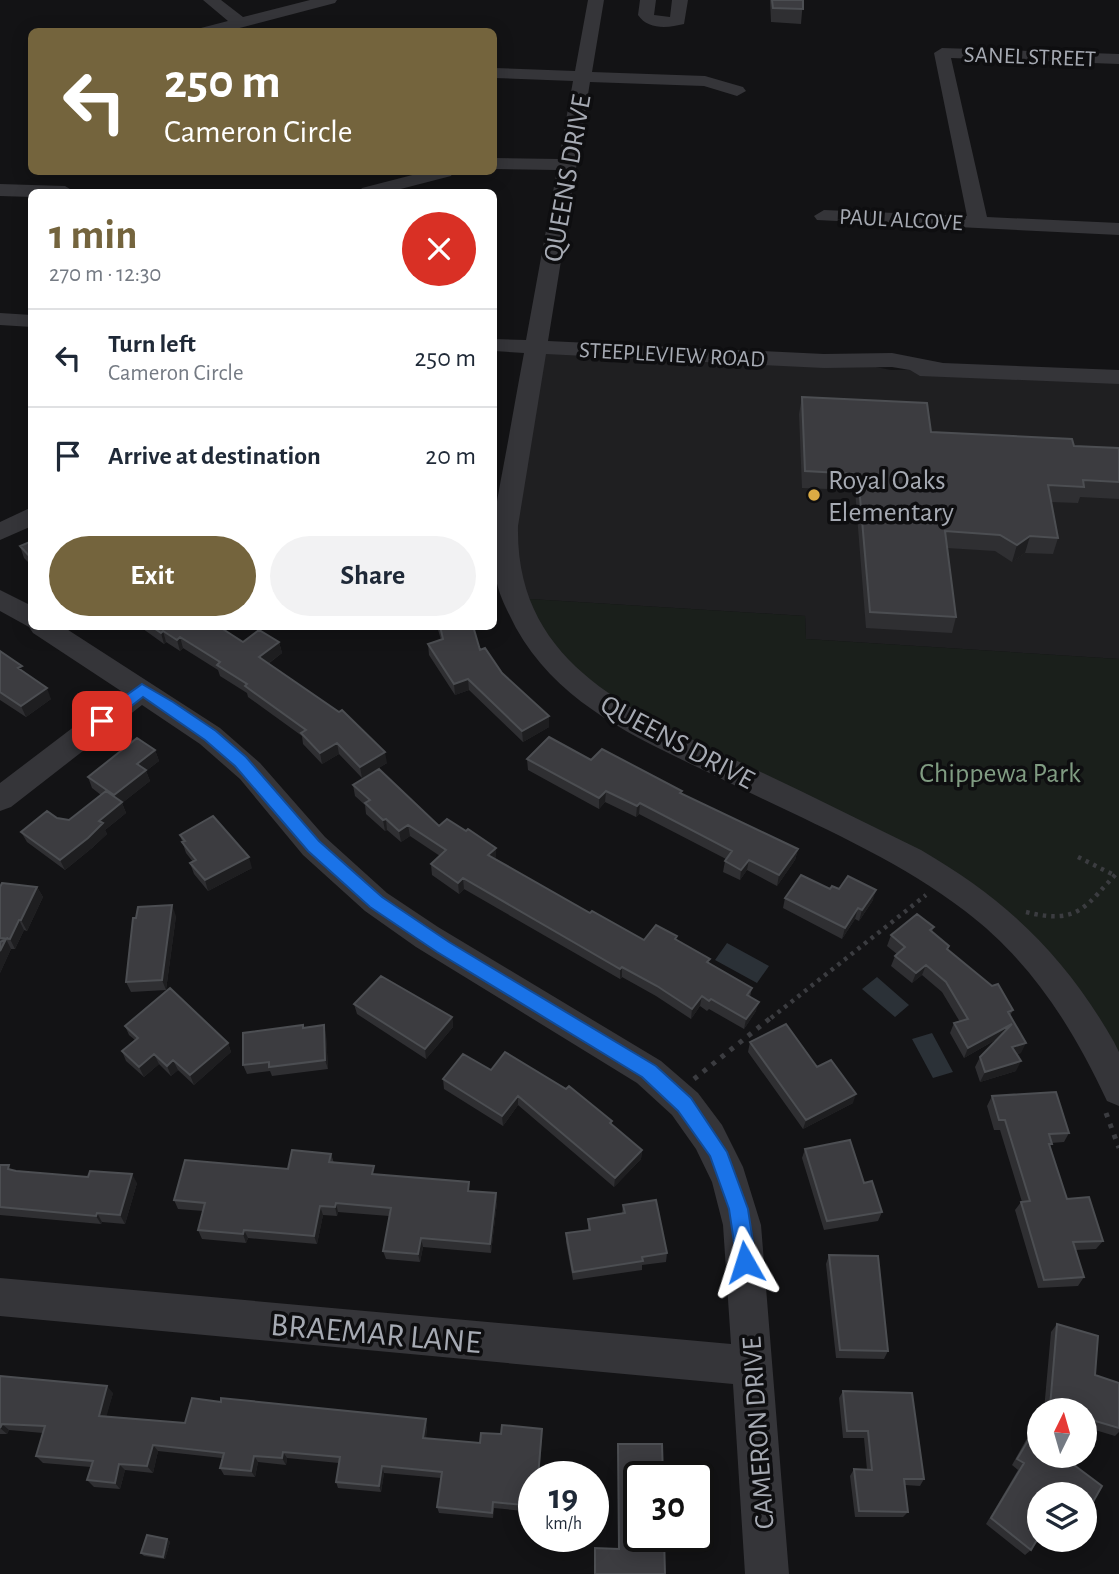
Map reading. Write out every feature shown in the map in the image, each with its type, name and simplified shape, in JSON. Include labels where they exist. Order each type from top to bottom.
[{"type":"street","points":[[211,0],[239,22]]},
{"type":"street","points":[[217,28],[329,0]]},
{"type":"street","name":"QUEENS DRIVE","points":[[596,0],[537,347],[501,502],[504,556],[513,598],[547,653],[585,689],[635,723],[910,859],[946,879],[996,916],[1044,964],[1091,1030],[1119,1090]]},
{"type":"street","points":[[648,0],[646,15],[649,19],[663,23],[678,21],[680,0]]},
{"type":"street","name":"SANEL STREET","points":[[978,223],[942,53],[1119,59]]},
{"type":"street","points":[[497,73],[705,81],[737,91]]},
{"type":"street","points":[[497,163],[567,165]]},
{"type":"street","points":[[402,189],[437,175]]},
{"type":"street","points":[[14,185],[43,189]]},
{"type":"street","name":"PAUL ALCOVE","points":[[824,216],[1119,229]]},
{"type":"street","points":[[0,319],[28,321]]},
{"type":"street","name":"STEEPLEVIEW ROAD","points":[[497,345],[851,362],[891,370],[939,369],[1119,377]]},
{"type":"street","points":[[0,531],[28,517]]},
{"type":"street","points":[[0,599],[28,617]]},
{"type":"street","name":"CAMERON DRIVE","points":[[48,630],[198,726],[240,762],[314,846],[376,902],[448,951],[638,1062],[674,1094],[713,1144],[735,1194],[744,1242],[767,1574]]},
{"type":"street","points":[[0,799],[142,690]]},
{"type":"street","name":"BRAEMAR LANE","points":[[0,1297],[752,1366]]},
{"type":"path","points":[[1015,908],[1033,914],[1054,916],[1073,913],[1088,906],[1117,873],[1078,857]]},
{"type":"path","points":[[674,1094],[946,879]]},
{"type":"shaded area","name":"Royal Oaks Elementary","points":[[537,347],[851,362],[891,370],[939,369],[1119,377],[1119,659],[806,639],[805,616],[513,598],[508,582]]},
{"type":"shaded area","points":[[727,943],[769,966],[757,983],[715,960]]},
{"type":"shaded area","points":[[877,977],[909,1005],[895,1017],[862,989]]},
{"type":"shaded area","points":[[932,1033],[953,1072],[933,1078],[912,1039]]},
{"type":"green space","name":"Chippewa Park","points":[[513,598],[805,616],[806,639],[1119,659],[1119,1090],[996,916],[614,711]]},
{"type":"building","points":[[772,0],[803,0],[803,9],[773,8]]},
{"type":"building","name":"Royal Oaks Elementary","points":[[802,397],[927,403],[931,432],[1072,439],[1074,446],[1119,448],[1119,482],[1083,480],[1084,487],[1048,485],[1058,538],[1030,536],[1017,545],[1000,535],[945,531],[956,617],[870,612],[858,474],[805,471]]},
{"type":"building","points":[[28,543],[28,555],[20,546]]},
{"type":"building","points":[[157,630],[224,630],[243,642],[259,630],[279,642],[259,657],[339,712],[342,710],[385,752],[360,767],[337,743],[320,753],[301,733],[306,730],[245,686],[247,684],[217,665],[220,662],[180,637],[177,640],[163,631],[161,633]]},
{"type":"building","points":[[441,630],[474,630],[480,650],[485,648],[502,673],[549,716],[522,731],[468,679],[454,684],[428,644],[443,639]]},
{"type":"building","points":[[0,651],[22,666],[18,668],[47,688],[21,706],[0,692]]},
{"type":"building","points":[[549,737],[591,760],[602,749],[682,791],[680,793],[798,849],[779,875],[749,860],[741,870],[725,861],[732,851],[640,803],[637,806],[606,791],[599,798],[527,759]]},
{"type":"building","points":[[137,738],[155,750],[137,764],[146,770],[114,795],[88,777]]},
{"type":"building","points":[[379,769],[439,826],[447,819],[466,831],[468,829],[496,848],[488,855],[590,913],[592,911],[644,940],[656,925],[677,936],[675,939],[710,959],[707,962],[752,988],[747,995],[759,1002],[746,1019],[702,996],[692,1009],[657,986],[622,967],[620,969],[463,878],[458,883],[431,864],[446,850],[408,825],[399,831],[365,803],[370,800],[353,785]]},
{"type":"building","points":[[106,791],[122,802],[99,821],[103,823],[88,838],[60,860],[21,832],[47,811],[57,818],[69,820]]},
{"type":"building","points":[[213,816],[249,857],[205,880],[190,863],[196,860],[180,835]]},
{"type":"building","points":[[801,875],[830,889],[832,886],[839,889],[848,876],[876,890],[862,910],[858,908],[845,928],[785,898]]},
{"type":"building","points":[[2,883],[37,887],[10,939],[0,938]]},
{"type":"building","points":[[172,905],[162,980],[126,982],[133,918],[136,918],[138,907]]},
{"type":"building","points":[[917,914],[934,927],[930,930],[949,946],[947,949],[992,986],[998,984],[1013,1010],[1008,1012],[1026,1043],[1012,1047],[1021,1061],[985,1072],[980,1057],[1012,1024],[968,1048],[954,1023],[968,1019],[946,982],[926,965],[916,973],[895,956],[905,947],[891,935]]},
{"type":"building","points":[[381,976],[452,1017],[425,1049],[354,1004]]},
{"type":"building","points":[[170,988],[228,1043],[190,1075],[173,1060],[167,1066],[154,1054],[139,1067],[122,1051],[138,1038],[125,1026]]},
{"type":"building","points":[[786,1024],[817,1067],[831,1060],[856,1094],[806,1120],[750,1042]]},
{"type":"building","points":[[303,1025],[303,1028],[324,1025],[325,1060],[269,1067],[269,1062],[243,1065],[243,1033]]},
{"type":"building","points":[[505,1052],[566,1089],[569,1086],[642,1150],[615,1178],[518,1096],[502,1116],[443,1079],[463,1054],[491,1070]]},
{"type":"building","points":[[1056,1092],[1069,1133],[1049,1134],[1052,1144],[1049,1144],[1067,1199],[1089,1197],[1103,1241],[1073,1242],[1084,1277],[1044,1280],[1021,1202],[1030,1201],[1005,1120],[999,1120],[992,1096]]},
{"type":"building","points":[[850,1140],[864,1183],[872,1181],[882,1212],[827,1221],[805,1149]]},
{"type":"building","points":[[292,1150],[331,1154],[329,1162],[374,1166],[372,1174],[469,1182],[468,1191],[496,1193],[490,1244],[421,1238],[418,1254],[383,1251],[391,1208],[336,1203],[335,1207],[320,1206],[314,1236],[244,1230],[243,1234],[198,1230],[205,1203],[174,1200],[185,1160],[288,1169]]},
{"type":"building","points":[[0,1165],[9,1165],[8,1169],[16,1171],[88,1177],[90,1171],[132,1174],[120,1215],[97,1213],[96,1216],[0,1207]]},
{"type":"building","points":[[656,1200],[667,1253],[642,1257],[643,1261],[573,1272],[566,1233],[590,1230],[588,1219],[625,1213],[623,1205]]},
{"type":"building","points":[[829,1255],[878,1256],[888,1351],[840,1350]]},
{"type":"building","points":[[1057,1324],[1098,1336],[1095,1375],[1119,1383],[1119,1428],[1097,1422],[1097,1398],[1051,1398]]},
{"type":"building","points":[[0,1376],[107,1386],[99,1416],[185,1423],[192,1398],[221,1402],[221,1398],[426,1419],[423,1438],[480,1443],[481,1433],[501,1434],[502,1425],[542,1429],[539,1461],[518,1461],[518,1504],[493,1502],[492,1513],[437,1507],[442,1472],[382,1466],[379,1486],[336,1482],[340,1457],[283,1452],[282,1458],[254,1456],[251,1471],[220,1468],[224,1453],[153,1445],[147,1466],[119,1464],[115,1483],[87,1480],[93,1461],[36,1456],[45,1426],[2,1424],[0,1428]]},
{"type":"building","points":[[843,1391],[912,1393],[924,1479],[904,1479],[908,1512],[859,1511],[854,1469],[872,1470],[868,1431],[847,1431]]},
{"type":"building","points":[[1027,1442],[1027,1468],[1078,1468],[1097,1482],[1027,1482],[1027,1547],[991,1518],[1024,1463],[1017,1459]]},
{"type":"building","points":[[618,1444],[662,1444],[663,1461],[623,1461],[623,1552],[664,1552],[665,1574],[595,1574],[595,1552],[619,1549]]},
{"type":"building","points":[[1097,1482],[1102,1486],[1097,1495]]},
{"type":"building","points":[[147,1535],[167,1539],[163,1557],[141,1553]]},
{"type":"place","name":"Royal Oaks Elementary","points":[[814,495]]},
{"type":"route","points":[[102,721],[142,690],[168,705],[211,736],[240,762],[314,846],[376,902],[426,937],[638,1062],[684,1104],[718,1152],[730,1179],[742,1225],[745,1262]]}]
